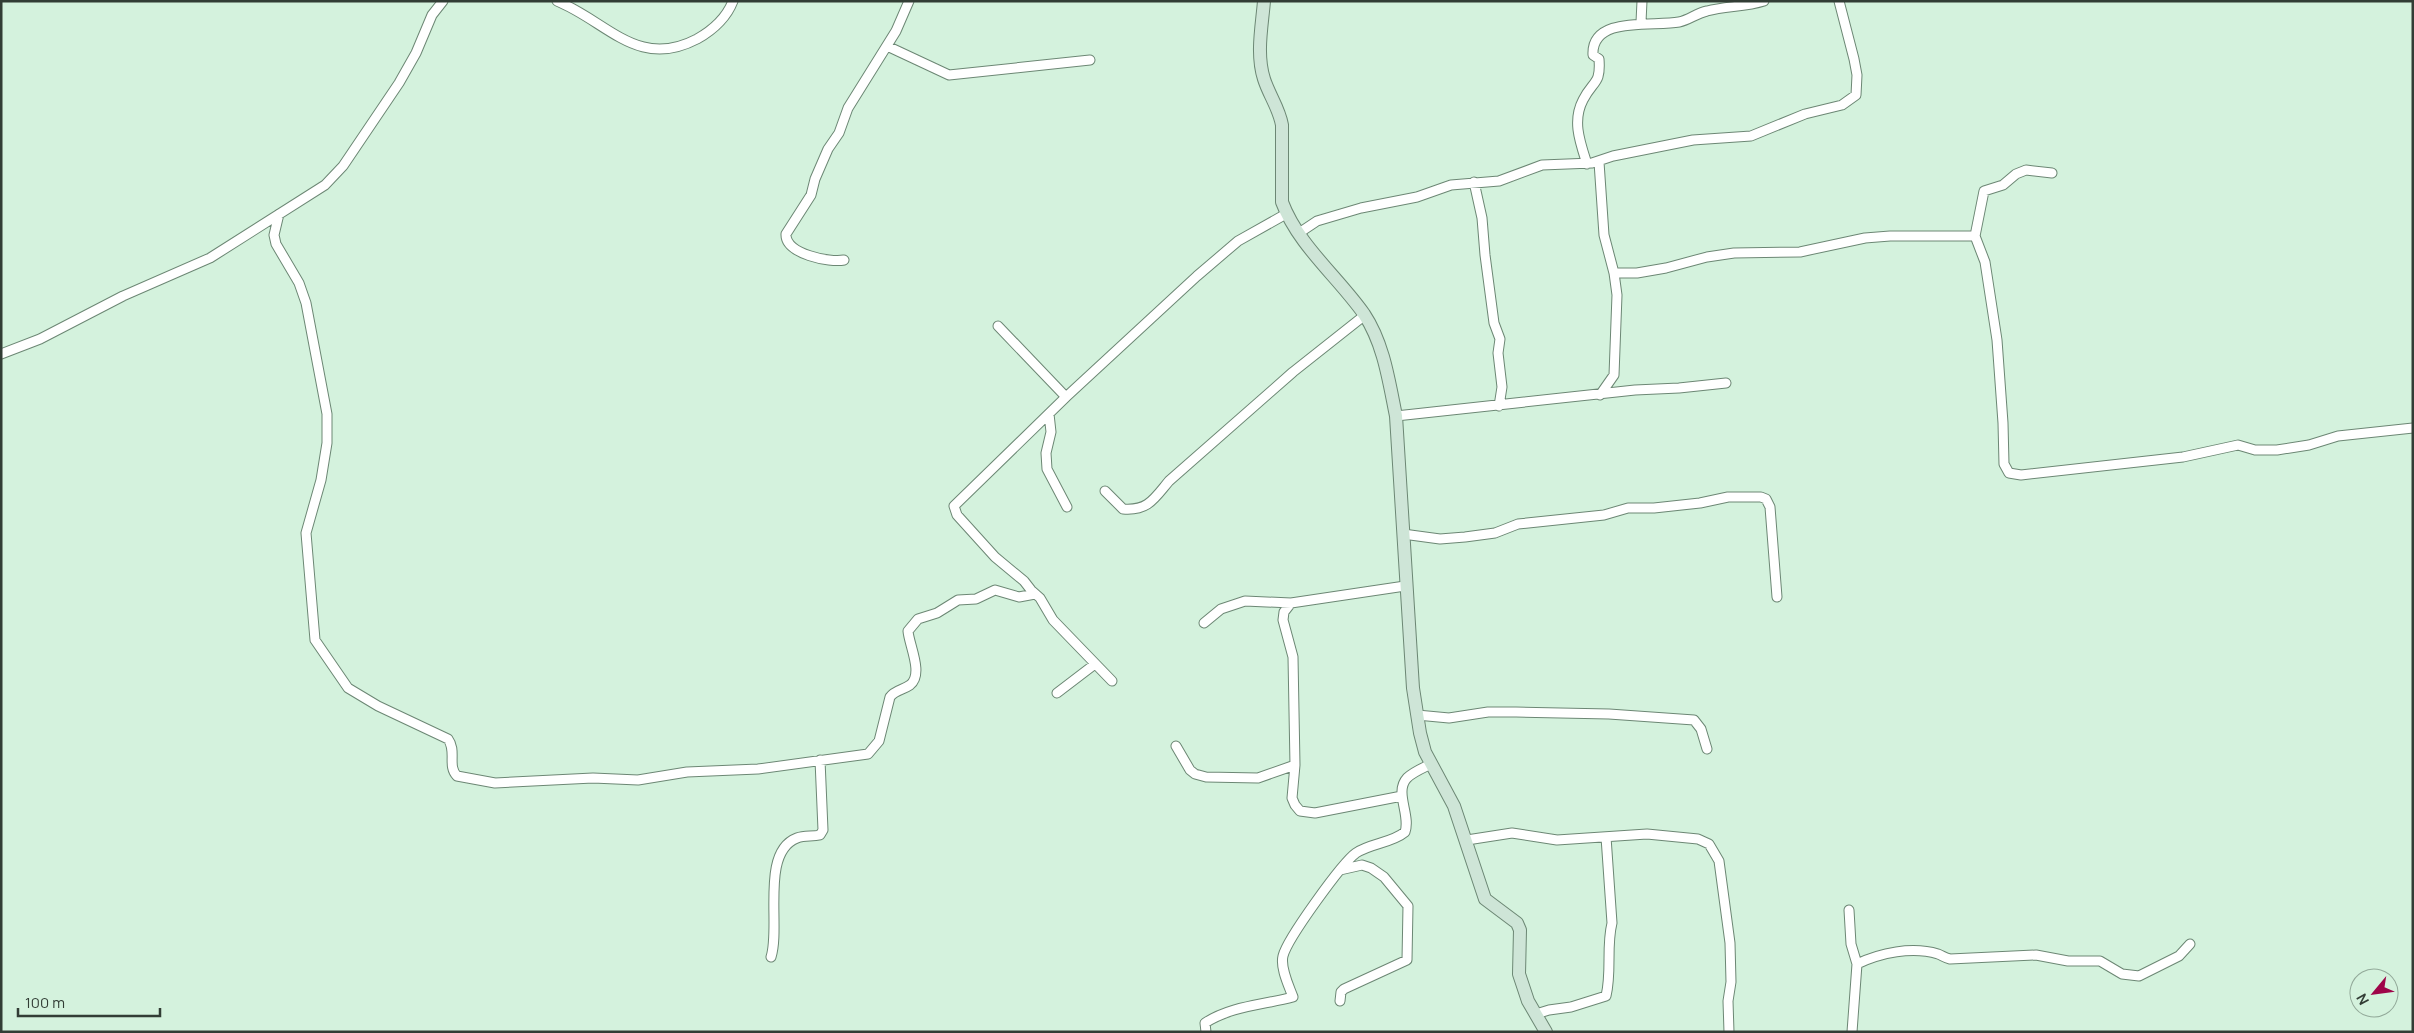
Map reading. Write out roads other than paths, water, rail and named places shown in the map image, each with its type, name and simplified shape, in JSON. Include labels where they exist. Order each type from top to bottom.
[{"type":"street","points":[[1,354],[40,339],[123,296],[210,258],[318,190],[343,166],[399,83],[416,53],[432,15],[444,1]]},
{"type":"street","points":[[557,1],[590,18],[626,43],[658,51],[672,49],[707,34],[723,20],[734,1]]},
{"type":"street","points":[[844,260],[832,262],[799,252],[788,242],[786,234],[811,196],[815,179],[828,150],[839,133],[848,108],[887,46],[909,1]]},
{"type":"street","points":[[1264,1],[1260,55],[1268,94],[1280,114],[1282,125],[1280,192],[1286,214],[1365,315],[1378,342],[1388,376],[1396,416],[1412,688],[1425,752],[1454,806],[1467,840],[1485,899],[1493,906],[1510,915],[1520,930],[1519,974],[1528,1001],[1546,1032]]},
{"type":"street","points":[[1641,22],[1642,1]]},
{"type":"street","points":[[1586,164],[1576,132],[1580,106],[1598,80],[1600,72],[1599,59],[1594,54],[1593,44],[1600,34],[1641,22],[1681,22],[1706,11],[1733,8],[1764,1]]},
{"type":"street","points":[[1299,233],[1317,220],[1361,208],[1408,199],[1451,185],[1499,181],[1542,165],[1599,162],[1620,154],[1693,140],[1751,136],[1805,114],[1842,105],[1856,95],[1857,75],[1839,1]]},
{"type":"street","points":[[887,46],[948,75],[1090,60]]},
{"type":"street","points":[[1599,162],[1604,235],[1614,273],[1617,295],[1615,369],[1612,380],[1600,395]]},
{"type":"street","points":[[2052,173],[2026,170],[2016,174],[2003,185],[1984,191],[1975,236],[1985,262],[1997,340],[2004,464],[2009,473],[2015,476],[2183,457],[2238,445],[2255,450],[2277,450],[2309,445],[2338,436],[2413,428]]},
{"type":"street","points":[[1474,182],[1482,218],[1484,256],[1494,323],[1500,339],[1498,353],[1502,387],[1499,406]]},
{"type":"street","points":[[278,214],[274,235],[276,244],[300,283],[306,303],[327,414],[327,442],[321,480],[306,533],[314,640],[348,688],[378,706],[448,739],[454,749],[452,766],[454,773],[483,782],[538,783],[593,778],[638,780],[687,772],[758,769],[820,760],[859,757],[868,754],[876,746],[890,697],[893,693],[910,684],[915,675],[908,631],[914,622],[937,613],[958,600],[976,599],[995,590],[1019,597],[1035,594]]},
{"type":"street","points":[[1112,681],[1053,620],[1042,602],[1024,581],[989,550],[957,516],[954,506],[1066,397],[1238,241],[1286,214]]},
{"type":"street","points":[[1614,273],[1636,273],[1734,253],[1800,252],[1865,238],[1890,236],[1975,236]]},
{"type":"street","points":[[1105,492],[1123,509],[1140,509],[1153,500],[1169,481],[1293,372],[1365,315]]},
{"type":"street","points":[[998,326],[1066,397]]},
{"type":"street","points":[[1396,416],[1635,390],[1726,383]]},
{"type":"street","points":[[1049,414],[1051,432],[1046,463],[1067,507]]},
{"type":"street","points":[[1403,534],[1440,539],[1465,538],[1496,533],[1518,524],[1604,515],[1628,508],[1689,505],[1728,497],[1761,497],[1766,499],[1770,507],[1777,597]]},
{"type":"street","points":[[1204,623],[1221,609],[1245,601],[1290,603],[1405,586]]},
{"type":"street","points":[[1290,603],[1284,612],[1283,620],[1293,656],[1295,765],[1292,798],[1295,805],[1307,813],[1402,796]]},
{"type":"street","points":[[1057,693],[1095,664]]},
{"type":"street","points":[[1417,715],[1449,718],[1488,712],[1507,712],[1609,714],[1662,719],[1680,718],[1694,720],[1701,729],[1707,749]]},
{"type":"street","points":[[1176,746],[1190,770],[1194,774],[1206,777],[1258,778],[1295,765]]},
{"type":"street","points":[[771,956],[776,924],[773,909],[774,884],[783,848],[792,840],[803,836],[820,835],[823,830],[820,760]]},
{"type":"street","points":[[1206,1032],[1205,1022],[1222,1014],[1245,1006],[1293,997],[1286,978],[1283,957],[1313,906],[1354,854],[1364,848],[1405,832],[1407,814],[1402,796],[1406,779],[1431,764]]},
{"type":"street","points":[[1467,840],[1512,833],[1557,840],[1647,834],[1698,839],[1709,844],[1716,853],[1724,890],[1730,943],[1731,982],[1728,1001],[1730,1032]]},
{"type":"street","points":[[1536,1014],[1571,1007],[1606,996],[1610,980],[1609,935],[1612,923],[1606,837]]},
{"type":"street","points":[[1340,870],[1362,865],[1371,868],[1393,886],[1408,906],[1409,952],[1407,960],[1344,989],[1341,992],[1340,1001]]},
{"type":"street","points":[[1849,910],[1851,944],[1856,964],[1852,1032]]},
{"type":"street","points":[[1856,964],[1875,955],[1903,951],[1938,954],[1950,959],[2036,955],[2068,960],[2100,961],[2122,974],[2139,976],[2179,956],[2190,944]]}]
